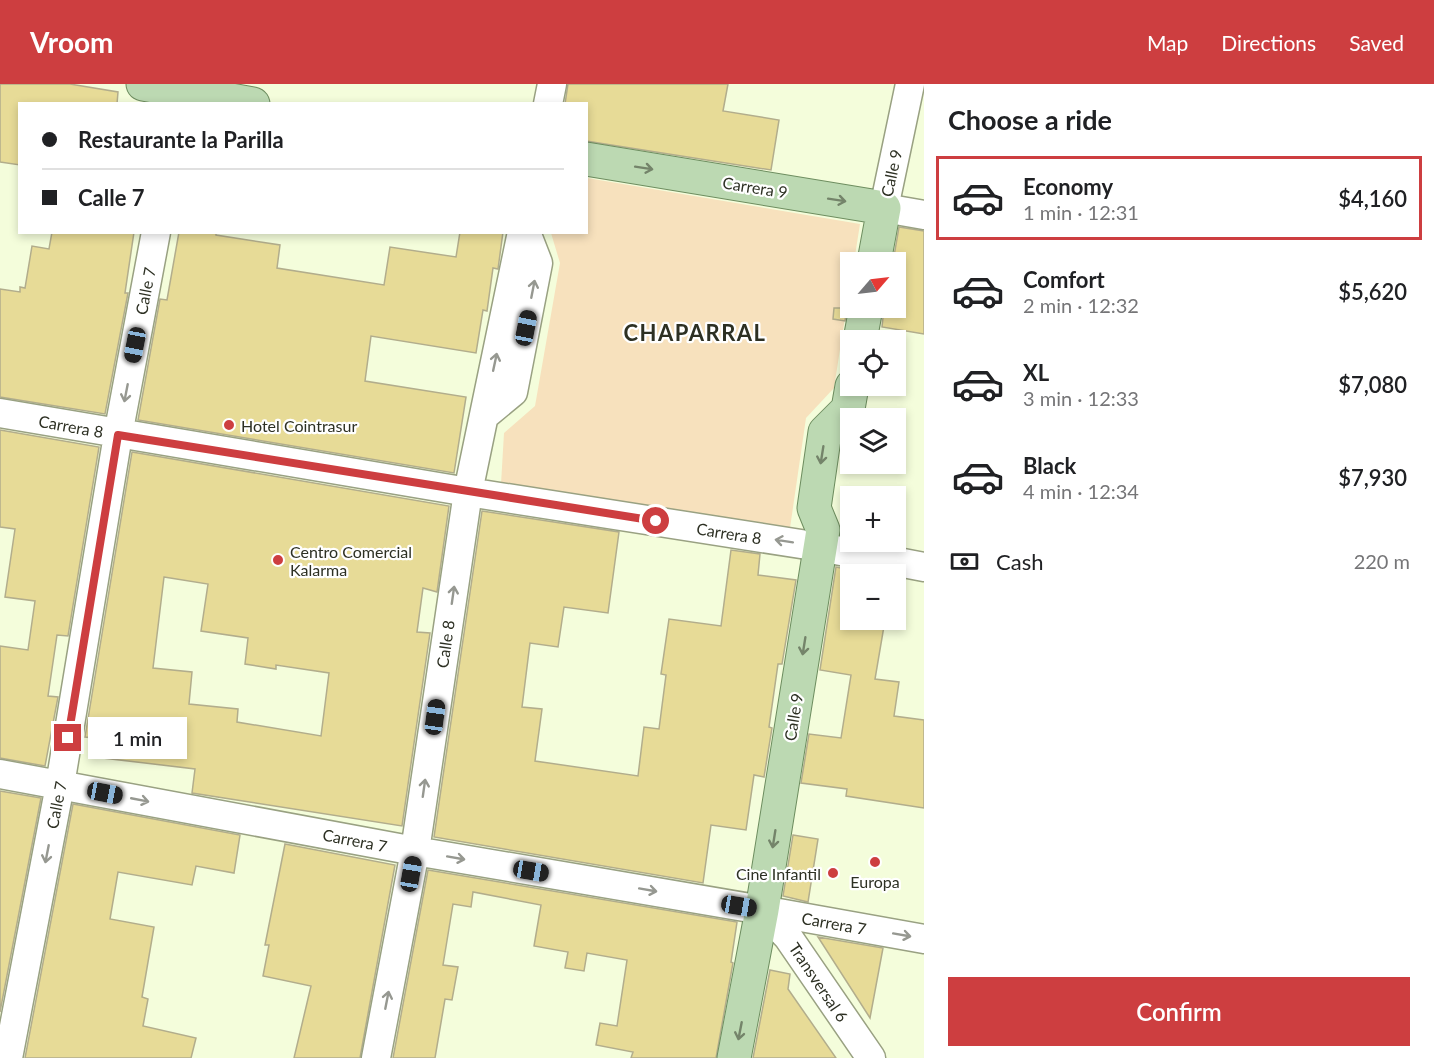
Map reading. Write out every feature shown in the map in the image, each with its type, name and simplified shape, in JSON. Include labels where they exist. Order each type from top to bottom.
[{"type":"main road","points":[[143,84],[240,102]]},
{"type":"main road","name":"Carrera 9","points":[[588,159],[884,208]]},
{"type":"main road","name":"Calle 9","points":[[876,252],[884,208]]},
{"type":"main road","name":"Calle 9","points":[[734,1058],[762,910],[823,530],[814,508],[825,432],[848,409],[850,396]]},
{"type":"street","points":[[548,102],[552,84]]},
{"type":"street","name":"Calle 9","points":[[884,208],[910,84]]},
{"type":"street","name":"Carrera 9","points":[[884,208],[924,215]]},
{"type":"street","name":"Calle 7","points":[[8,1058],[60,785],[118,435],[156,234]]},
{"type":"street","name":"Calle 8","points":[[376,1058],[415,851],[468,492],[524,234]]},
{"type":"street","name":"Carrera 8","points":[[0,413],[118,435],[820,547],[924,567]]},
{"type":"street","name":"Carrera 7","points":[[0,774],[415,851],[924,939]]},
{"type":"street","name":"Transversal 6","points":[[762,910],[788,937],[871,1058]]},
{"type":"shaded area","points":[[588,178],[860,224],[856,252],[840,252],[840,318],[845,318],[843,330],[840,330],[840,349],[834,388],[806,418],[790,528],[501,484],[504,433],[535,406],[560,263],[551,234],[588,234]]},
{"type":"building","points":[[0,84],[70,84],[118,92],[117,102],[18,102],[18,165],[0,162]]},
{"type":"building","points":[[568,84],[728,84],[723,111],[779,120],[771,170],[588,141],[588,102],[565,102]]},
{"type":"building","points":[[899,227],[924,231],[924,334],[882,327],[883,318],[906,318],[906,252],[895,252]]},
{"type":"building","points":[[52,234],[134,234],[125,293],[128,293],[105,414],[0,397],[0,289],[20,292],[20,287],[25,288],[32,246],[49,249]]},
{"type":"building","points":[[179,234],[216,234],[280,245],[277,268],[384,285],[390,247],[456,257],[460,234],[503,234],[498,269],[493,268],[487,311],[483,310],[476,353],[371,336],[365,381],[466,397],[454,473],[138,420],[160,299],[167,300]]},
{"type":"building","points":[[834,308],[840,308],[840,318],[845,318],[845,321],[833,319]]},
{"type":"building","points":[[0,430],[99,447],[68,636],[57,635],[48,696],[58,697],[45,766],[0,758],[0,646],[28,650],[35,601],[5,597],[15,529],[0,527]]},
{"type":"building","points":[[132,452],[449,506],[437,592],[423,588],[417,632],[430,633],[402,826],[192,793],[195,769],[103,758],[105,739],[85,737]],"holes":[[[164,577],[208,584],[201,631],[248,638],[245,664],[276,669],[276,665],[329,673],[321,736],[237,722],[238,709],[189,704],[192,672],[153,668]]]},
{"type":"building","points":[[482,511],[619,532],[608,613],[564,607],[558,647],[530,643],[522,707],[542,709],[535,761],[638,776],[644,727],[659,729],[666,675],[661,674],[669,619],[721,626],[731,550],[760,554],[758,575],[796,580],[782,664],[778,664],[769,727],[772,728],[764,777],[754,775],[746,830],[711,825],[703,883],[434,837]]},
{"type":"building","points":[[836,567],[840,568],[840,630],[883,630],[875,679],[899,682],[894,716],[924,720],[924,808],[846,796],[847,789],[801,783],[809,734],[841,738],[851,675],[820,670]]},
{"type":"building","points":[[0,791],[41,798],[0,1012]]},
{"type":"building","points":[[73,804],[240,835],[234,873],[196,866],[192,885],[118,872],[110,919],[154,927],[142,997],[148,999],[143,1026],[196,1038],[191,1058],[25,1058]]},
{"type":"building","points":[[793,835],[818,839],[808,902],[783,896]]},
{"type":"building","points":[[285,844],[395,865],[360,1058],[294,1058],[311,986],[263,976],[269,945],[265,945]]},
{"type":"building","points":[[428,870],[737,922],[731,962],[733,963],[716,1058],[631,1058],[633,1052],[596,1045],[600,1023],[617,1026],[627,960],[587,953],[584,971],[565,968],[568,952],[534,946],[541,905],[473,892],[471,907],[453,904],[443,965],[458,967],[452,1000],[445,999],[435,1058],[393,1058]]},
{"type":"building","points":[[818,937],[883,948],[870,1018]]},
{"type":"building","points":[[770,970],[790,974],[788,989],[836,1058],[753,1058]]},
{"type":"place","name":"Hotel Cointrasur","points":[[229,425]]},
{"type":"place","name":"Centro Comercial Kalarma","points":[[278,560]]},
{"type":"place","name":"Europa","points":[[875,862]]},
{"type":"place","name":"Cine Infantil","points":[[833,873]]},
{"type":"district","name":"CHAPARRAL","points":[[695,332]]},
{"type":"route","points":[[68,738],[118,435],[656,521]]}]
